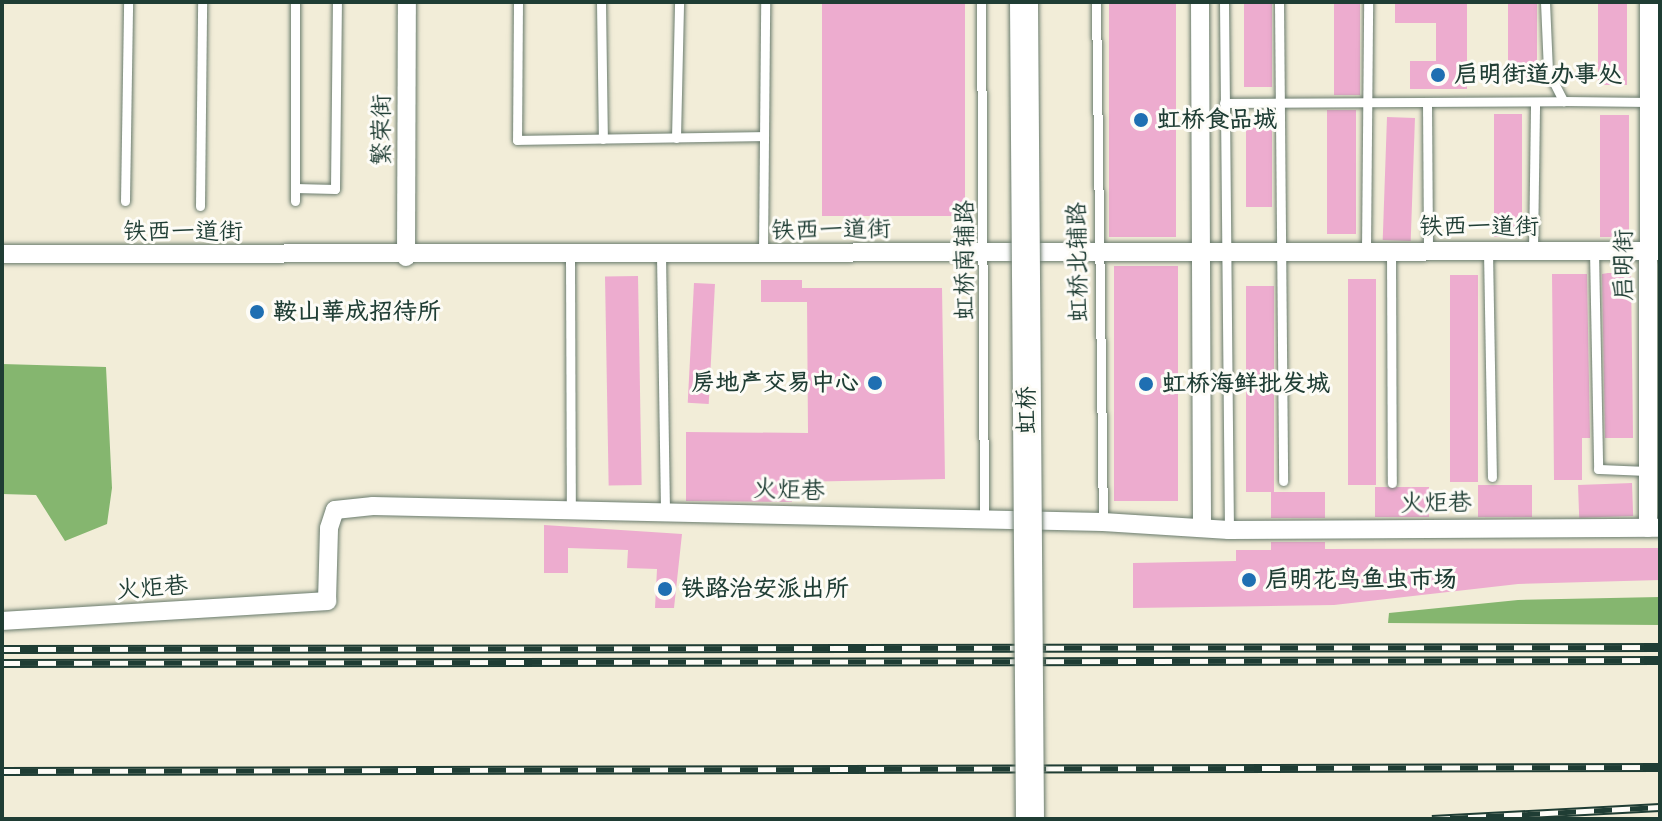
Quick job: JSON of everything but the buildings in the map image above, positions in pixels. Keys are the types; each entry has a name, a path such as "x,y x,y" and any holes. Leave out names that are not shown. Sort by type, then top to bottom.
{"main road":[{"name":"虹桥","path":"1024,2 1030,819"}],"street":[{"name":"繁荣街","path":"406,257 407,2"},
{"path":"1200,2 1202,527"},
{"name":"启明街","path":"1649,2 1654,251 1648,471 1654,528"},
{"name":"铁西一道街","path":"2,254 406,257 985,251 1098,255 1654,251"},
{"name":"火炬巷","path":"2,621 327,601 329,528 335,510 373,506 1103,522 1229,530 1654,528"}],"lane":[{"path":"125,201 128,2"},
{"path":"200,206 202,2"},
{"path":"295,2 295,201"},
{"path":"295,188 335,189 337,2"},
{"path":"518,2 517,140 764,136"},
{"path":"601,2 603,139"},
{"path":"676,138 679,2"},
{"path":"763,255 765,2"},
{"name":"虹桥南辅路","path":"981,2 985,251 984,519"},
{"name":"虹桥北辅路","path":"1096,2 1103,522"},
{"path":"1224,2 1229,530"},
{"path":"1279,2 1283,481"},
{"path":"1366,251 1368,2"},
{"path":"1545,2 1548,71 1563,101"},
{"path":"1533,251 1535,102"},
{"path":"1224,103 1649,102"},
{"path":"1427,103 1428,251"},
{"path":"1391,251 1392,483"},
{"path":"1488,251 1492,477"},
{"path":"1594,251 1598,469 1648,471"},
{"path":"661,255 665,510"},
{"path":"570,256 571,508"}],"green space":[{"path":"2,364 106,367 112,488 107,524 65,541 36,495 2,494"},
{"path":"1660,597 1660,625 1388,623 1389,613 1518,600"}],"railway":[{"path":"2,649 1660,647"},
{"path":"2,663 1660,660"},
{"path":"2,771 1660,767"},
{"path":"1432,819 1660,807"}],"place":[{"name":"启明街道办事处","path":"1438,75"},
{"name":"虹桥食品城","path":"1141,120"},
{"name":"鞍山華成招待所","path":"257,312"},
{"name":"房地产交易中心","path":"875,383"},
{"name":"虹桥海鲜批发城","path":"1146,384"},
{"name":"启明花鸟鱼虫市场","path":"1249,580"},
{"name":"铁路治安派出所","path":"665,589"}]}
